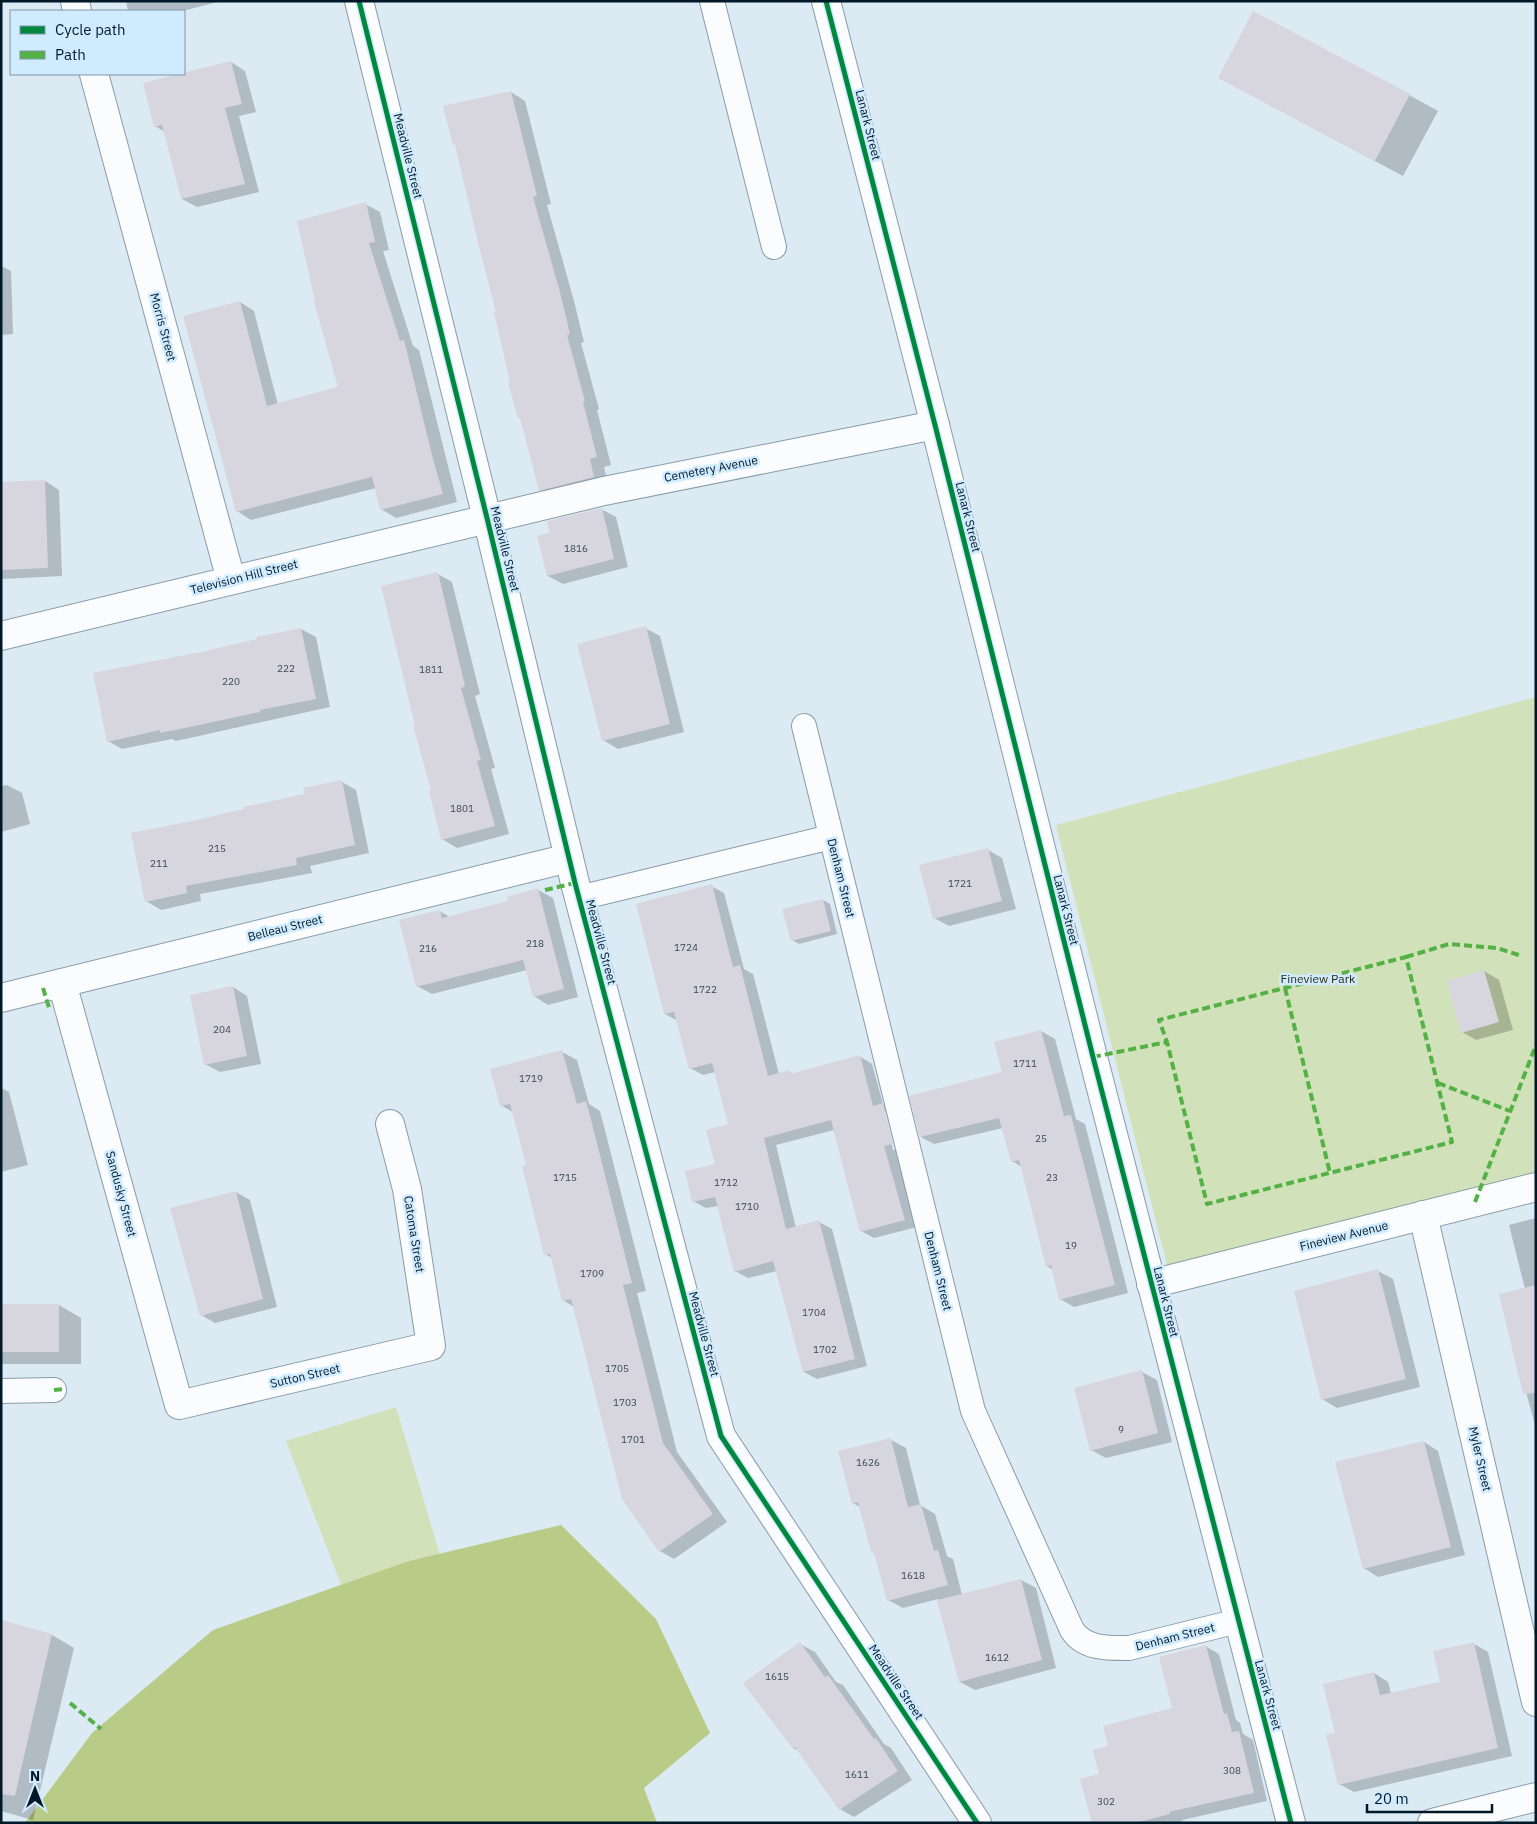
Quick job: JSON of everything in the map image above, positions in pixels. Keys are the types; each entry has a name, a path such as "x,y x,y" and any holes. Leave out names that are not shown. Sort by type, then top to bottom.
{"street":[{"name":"Meadville Street","path":"359,1 487,518 568,858 721,1436 977,1823"},
{"name":"Lanark Street","path":"826,1 935,425 1088,1038 1290,1823"},
{"name":"Morris Street","path":"94,75 232,580"},
{"name":"Cemetery Avenue","path":"487,518 604,491 935,425"},
{"name":"Television Hill Street","path":"1,636 487,518"},
{"name":"Belleau Street","path":"1,998 568,858"},
{"name":"Sandusky Street","path":"62,983 179,1405"},
{"name":"Catoma Street","path":"390,1124 407,1188 431,1346"},
{"name":"Fineview Avenue","path":"1151,1284 1536,1187"},
{"name":"Myler Street","path":"1423,1216 1536,1702"},
{"name":"Sutton Street","path":"179,1405 431,1346"},
{"path":"1432,1823 1536,1797"}],"lane":[{"path":"712,1 774,247"},
{"name":"Denham Street","path":"804,726 973,1410 1072,1630 1077,1638 1087,1644 1129,1648 1238,1622"},
{"path":"579,898 830,837"},
{"path":"1,1391 54,1390"}],"green space":[{"name":"Fineview Park","path":"1536,697 1536,1176 1167,1265 1056,825"},
{"path":"396,1407 445,1572 348,1603 286,1441"},
{"path":"561,1525 656,1619 710,1733 644,1788 657,1823 25,1823 92,1733 213,1630 409,1561"}],"building":[{"path":"1253,11 1410,94 1375,161 1218,78"},
{"path":"231,61 242,104 225,108 245,184 181,199 162,125 154,127 143,83 175,75 185,75 185,72"},
{"path":"511,91 537,196 533,197 560,292 570,334 567,335 585,401 583,402 597,457 590,459 594,477 539,491 520,417 518,418 508,383 510,382 494,312 496,312 455,145 453,145 443,106"},
{"path":"366,202 375,242 369,243 400,341 404,340 443,494 380,510 372,477 236,512 183,316 240,301 267,406 338,387 314,302 297,221"},
{"path":"45,480 48,568 1,570 1,482"},
{"path":"602,508 614,559 547,576 537,536 550,533 547,521"},
{"path":"438,572 465,686 461,688 481,760 477,761 495,826 441,840 429,791 431,790 413,725 415,725 381,586"},
{"path":"646,626 670,724 602,741 577,644"},
{"path":"301,628 316,699 204,724 160,733 160,730 107,742 93,673 201,652 257,639 256,637"},
{"path":"342,780 355,845 296,858 297,865 186,886 187,893 145,902 131,833 192,821 244,809 243,807 305,794 303,788"},
{"path":"988,848 1002,901 933,919 919,865"},
{"path":"712,884 733,967 740,965 768,1076 789,1070 790,1074 860,1055 873,1106 883,1103 893,1144 884,1146 905,1220 860,1232 831,1120 764,1138 786,1229 819,1220 855,1359 803,1372 773,1261 734,1272 715,1197 692,1202 685,1171 715,1164 706,1130 728,1124 712,1063 689,1069 674,1012 664,1014 636,904"},
{"path":"538,888 564,989 533,997 523,960 416,987 399,920 440,910 442,918 508,901 507,897"},
{"path":"823,899 831,931 791,941 782,909"},
{"path":"1484,970 1499,1022 1461,1033 1447,981"},
{"path":"233,986 247,1056 204,1065 190,995"},
{"path":"1041,1030 1064,1116 1071,1115 1115,1285 1059,1300 1051,1265 1046,1267 1019,1160 1011,1162 999,1118 920,1137 909,1096 1002,1072 994,1042"},
{"path":"562,1050 577,1104 586,1101 596,1139 632,1283 623,1285 663,1443 713,1514 659,1552 622,1499 571,1299 562,1301 550,1254 544,1255 522,1166 526,1165 510,1104 500,1106 490,1069"},
{"path":"236,1191 263,1299 200,1316 170,1208"},
{"path":"1378,1269 1406,1379 1321,1400 1294,1291"},
{"path":"1536,1285 1536,1393 1523,1394 1499,1294"},
{"path":"1,1304 59,1304 59,1352 1,1352"},
{"path":"1142,1370 1158,1433 1090,1451 1074,1388"},
{"path":"891,1438 908,1507 921,1504 934,1551 938,1550 948,1585 887,1601 874,1552 871,1552 858,1502 852,1504 838,1451"},
{"path":"1424,1441 1451,1547 1363,1569 1335,1462"},
{"path":"1021,1579 1042,1660 959,1682 937,1600"},
{"path":"1,1620 52,1634 15,1796 1,1794"},
{"path":"800,1642 825,1677 828,1675 874,1739 876,1738 898,1771 839,1810 795,1747 793,1749 743,1683"},
{"path":"1474,1642 1498,1748 1338,1785 1326,1735 1335,1733 1323,1684 1374,1672 1380,1695 1440,1682 1433,1651"},
{"path":"1206,1645 1224,1714 1227,1713 1232,1732 1239,1731 1254,1793 1169,1812 1170,1814 1135,1823 1092,1823 1080,1779 1099,1774 1093,1750 1108,1746 1103,1726 1172,1708 1159,1657"}],"marked path":[{"path":"545,890 575,883"},
{"path":"1406,957 1449,944 1497,948 1522,956"},
{"path":"1093,1057 1167,1042 1207,1204 1452,1142 1406,957 1159,1020 1167,1042"},
{"path":"43,988 50,1011"},
{"path":"1285,988 1330,1173"},
{"path":"1475,1202 1536,1045"},
{"path":"1438,1083 1510,1111"},
{"path":"54,1390 65,1389"},
{"path":"70,1703 101,1729"}],"cycle path":[{"path":"359,1 575,883 721,1436 977,1823"},
{"path":"826,1 935,425 1093,1057 1291,1823"}]}
